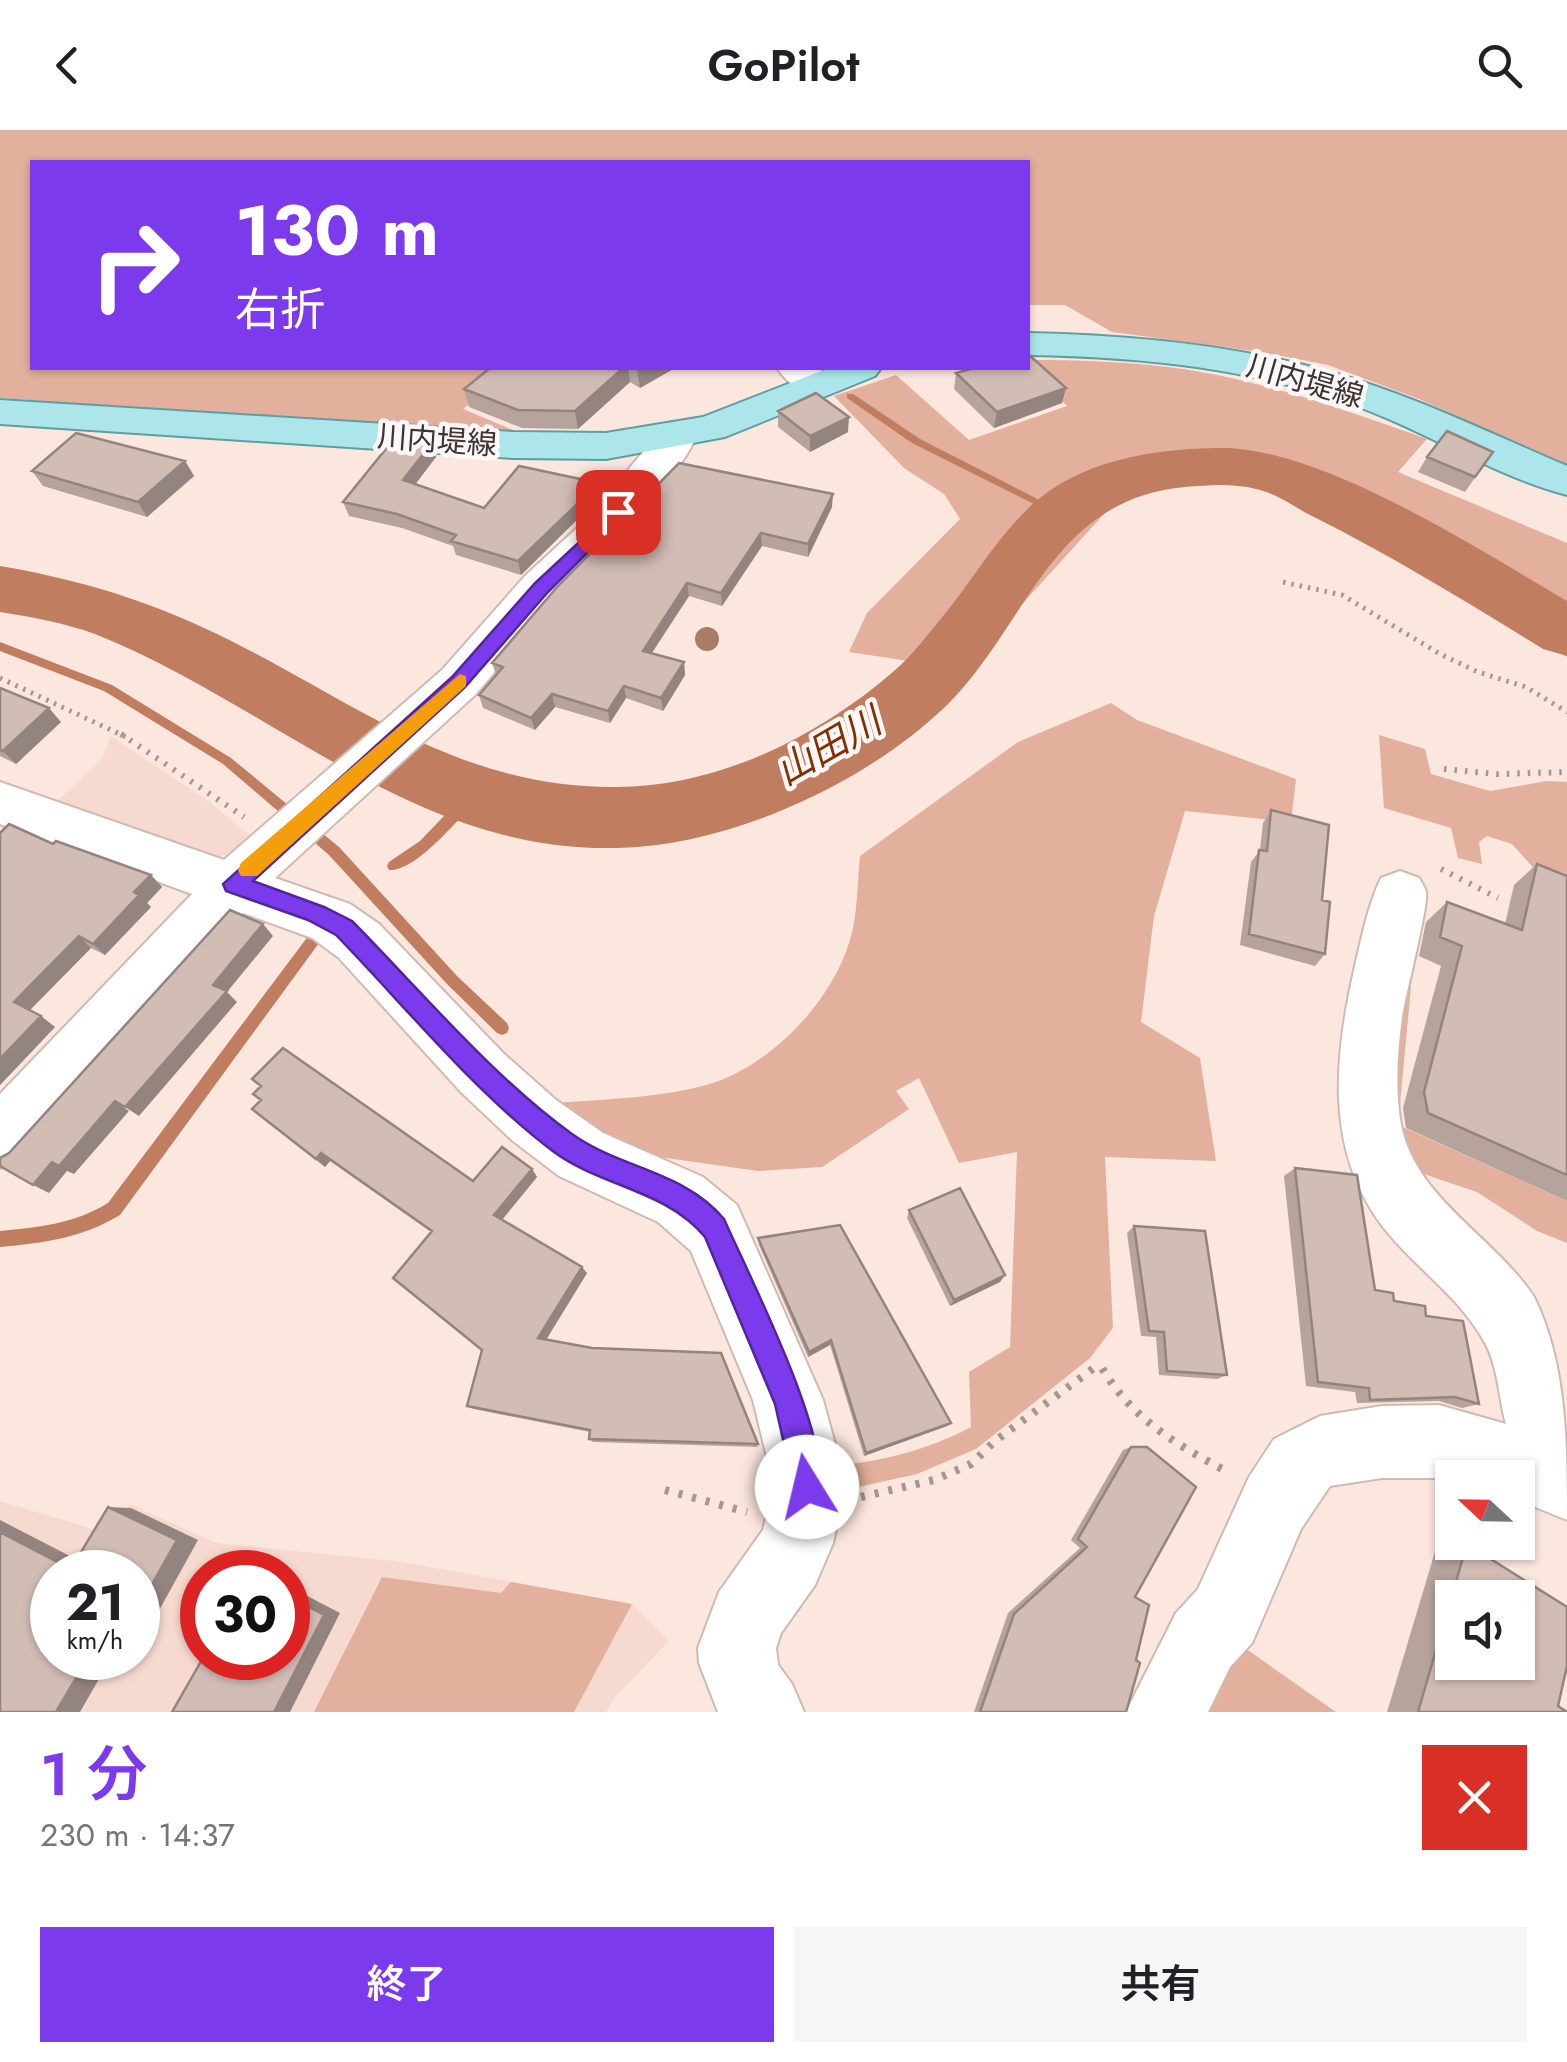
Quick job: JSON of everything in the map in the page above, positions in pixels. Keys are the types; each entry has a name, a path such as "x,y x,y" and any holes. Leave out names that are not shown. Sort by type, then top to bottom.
{"main road":[{"name":"川内堤線","path":"1030,344 1182,353 1315,380 1410,414 1567,482"},
{"name":"川内堤線","path":"0,412 562,448 677,436 727,422 806,376 848,370"}],"street":[{"path":"0,1138 234,884 458,682 542,587 602,530 662,461 677,436"},
{"path":"4,809 234,884 344,928 516,1104 563,1143 594,1163 668,1190 700,1210 714,1228 789,1404 804,1452 807,1487 822,1512 750,1608 735,1649 740,1674 764,1712"},
{"path":"1400,894 1375,1005 1370,1055 1372,1134 1378,1156 1399,1192 1514,1326 1557,1479"},
{"path":"1166,1712 1203,1640 1225,1616 1275,1503 1299,1464 1320,1452 1382,1442 1439,1441 1557,1479"}],"path":[{"path":"1283,582 1342,595 1440,654 1526,688 1567,712"},
{"path":"0,678 50,697 132,738 192,776 277,843"},
{"path":"1444,768 1497,774 1567,772"},
{"path":"665,1490 822,1512 928,1484 989,1451 995,1441 1094,1368 1102,1368 1110,1384 1142,1419 1275,1503"}],"shaded area":[{"path":"0,130 1567,130 1567,466 1419,399 1328,365 1112,332 1065,305 1030,305 1030,160 30,160 30,370 512,370 463,409 520,433 0,398"},
{"path":"1030,360 1143,364 1228,377 1328,405 1427,439 1398,472 1567,543 1567,657 1322,506 1270,485 1239,479 1156,480 1115,502 1002,626 949,637 909,661 849,652 867,613 960,519 944,494 904,468 834,396 896,375 969,440 1067,406 1030,369"},
{"path":"1111,703 1137,720 1296,779 1291,822 1185,811 1154,916 1141,1022 1200,1058 1216,1161 1105,1157 1113,1328 1090,1358 976,1449 917,1474 831,1493 825,1467 900,1454 971,1427 969,1372 1010,1347 1017,1152 959,1163 919,1078 896,1091 909,1109 822,1167 758,1171 603,1149 541,1104 683,1090 724,1079 764,1056 801,1023 842,962 855,920 860,856 1018,742"},
{"path":"1379,735 1425,749 1431,774 1490,791 1547,781 1567,782 1567,888 1538,873 1512,844 1487,836 1479,842 1482,864 1458,858 1451,828 1384,808"},
{"path":"111,736 207,800 253,838 243,850 217,857 55,803 102,759"},
{"path":"1395,980 1411,987 1398,1125 1567,1201 1567,1243 1537,1231 1477,1192 1394,1164"},
{"path":"0,1501 110,1534 130,1504 216,1543 285,1550 180,1550 180,1680 310,1680 310,1553 403,1562 632,1604 669,1641 615,1697 606,1712 0,1712"},
{"path":"382,1577 501,1593 511,1582 632,1604 574,1712 314,1712"},
{"path":"1232,1639 1336,1712 1190,1712"}],"building":[{"path":"1030,356 1066,388 997,412 956,373 1030,370"},
{"path":"488,370 621,370 575,411 518,410 464,389"},
{"path":"816,393 849,417 810,436 778,411"},
{"path":"1447,431 1493,452 1475,477 1427,457"},
{"path":"76,433 185,461 138,502 32,471"},
{"path":"393,440 432,443 403,480 484,508 519,466 599,483 518,561 451,541 456,535 397,514 343,502"},
{"path":"679,463 833,494 808,544 761,533 721,593 687,583 643,651 684,662 661,698 624,686 608,711 552,694 531,718 479,695 503,667 492,663 557,587"},
{"path":"0,688 49,708 3,751 0,750"},
{"path":"1271,810 1329,825 1322,900 1330,902 1325,954 1249,934 1259,850 1267,851"},
{"path":"9,824 53,844 56,841 151,875 134,892 139,895 93,944 79,936 14,1002 41,1016 0,1059 0,833"},
{"path":"1537,864 1567,876 1567,1175 1428,1113 1424,1092 1462,946 1440,937 1447,902 1522,930"},
{"path":"230,910 263,924 213,985 227,991 125,1107 115,1101 59,1166 52,1162 33,1185 0,1166 0,1158 9,1153"},
{"path":"283,1048 473,1181 502,1147 532,1169 494,1215 582,1267 538,1338 592,1348 721,1353 758,1444 589,1439 590,1430 467,1406 482,1350 393,1278 432,1231 321,1153 316,1159 252,1109 261,1100 253,1094 261,1086 252,1079"},
{"path":"1295,1168 1357,1175 1375,1290 1393,1293 1394,1301 1425,1306 1426,1316 1463,1321 1479,1404 1455,1397 1370,1400 1369,1388 1318,1382"},
{"path":"960,1188 1005,1275 954,1300 909,1210"},
{"path":"840,1225 951,1423 866,1453 831,1340 809,1352 758,1238"},
{"path":"1134,1226 1205,1231 1227,1375 1167,1371 1164,1332 1149,1331"},
{"path":"1131,1447 1147,1447 1196,1487 1135,1597 1149,1605 1136,1660 1140,1663 1126,1712 980,1712 1014,1614 1087,1547 1078,1539"},
{"path":"108,1507 177,1540 160,1570 160,1550 82,1550"},
{"path":"0,1532 35,1550 30,1550 30,1680 75,1680 56,1712 0,1712"},
{"path":"1462,1560 1492,1560 1524,1580 1456,1580"},
{"path":"1535,1587 1567,1607 1567,1666 1558,1706 1567,1712 1418,1712 1435,1654 1435,1680 1535,1680"},
{"path":"310,1608 324,1615 310,1642"},
{"path":"190,1680 290,1680 274,1712 172,1712"}],"waterway":[{"path":"850,396 916,441 1060,513"},
{"name":"山田川","path":"0,589 62,601 122,619 241,678 360,746 421,776 484,800 548,815 615,818 682,811 731,799 791,773 856,735 924,685 1039,535 1063,511 1093,492 1130,477 1214,467 1251,469 1282,477 1422,547 1567,632"},
{"path":"0,646 108,688 227,761 334,851 452,980 502,1028"},
{"path":"394,866 425,845 472,796"},
{"path":"0,1239 73,1228 114,1209 314,939"}],"slow traffic":[{"path":"249,870 460,681"}],"route":[{"path":"618,512 542,587 458,682 234,884 344,928 516,1104 563,1143 594,1163 668,1190 700,1210 714,1228 789,1404 804,1452 807,1487"}]}
